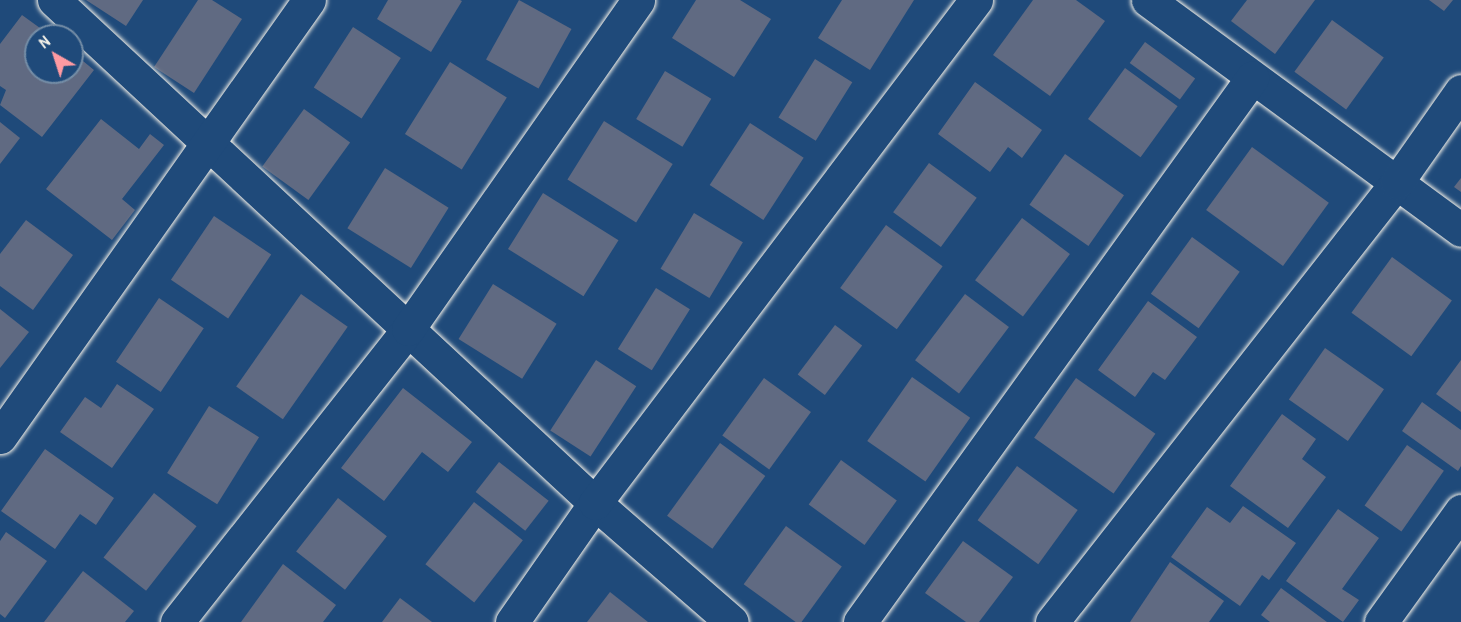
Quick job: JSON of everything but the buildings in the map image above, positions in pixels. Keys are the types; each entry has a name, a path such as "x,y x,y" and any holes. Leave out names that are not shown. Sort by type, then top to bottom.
{"street":[{"path":"54,0 595,503 732,622"},
{"path":"0,436 205,142 309,0"},
{"path":"177,622 408,329 638,0"},
{"path":"512,622 595,503 976,0"},
{"path":"1148,0 1461,230"},
{"path":"860,622 1252,78"},
{"path":"1052,622 1397,182 1461,91"},
{"path":"1381,622 1461,511"}]}
